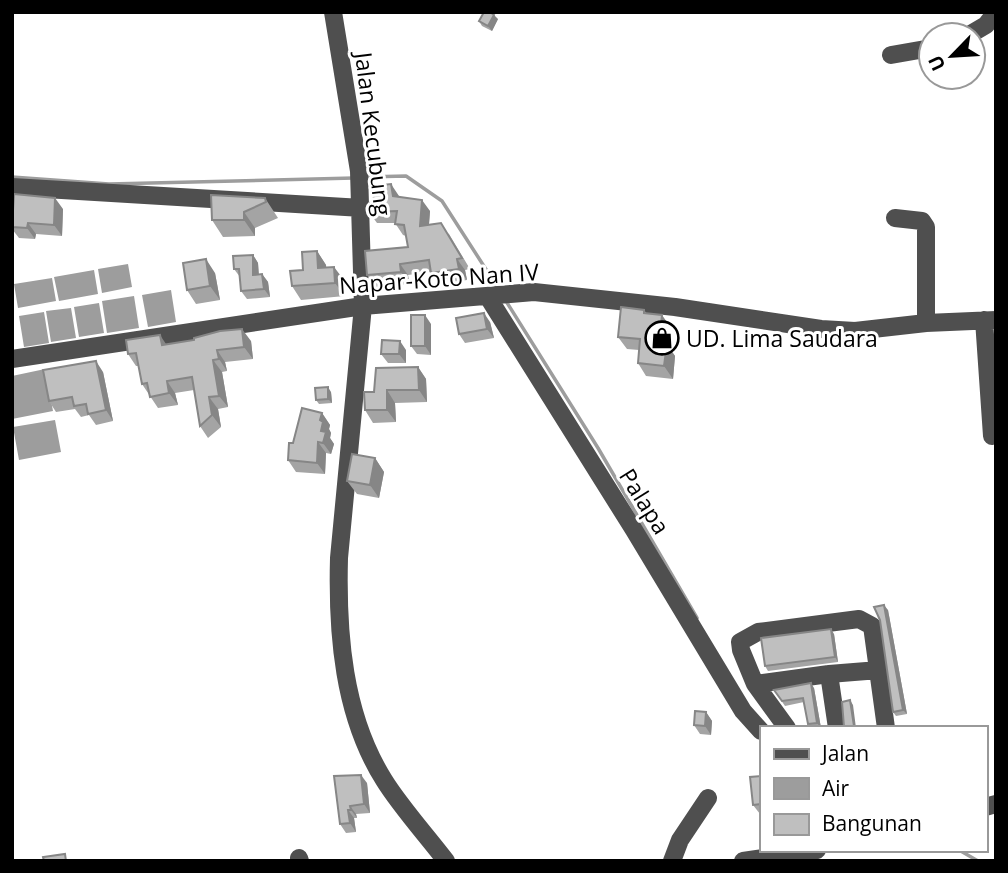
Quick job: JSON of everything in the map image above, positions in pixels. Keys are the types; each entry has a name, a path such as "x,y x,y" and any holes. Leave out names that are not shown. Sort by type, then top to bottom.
{"street":[{"name":"Jalan Kecubung","path":"333,13 359,171 362,208 363,306 339,552 338,600 346,674 353,711 373,763 386,784 446,861"},
{"path":"891,55 917,50"},
{"path":"12,187 362,208"},
{"path":"895,218 922,221 926,227 926,323"},
{"name":"Napar-Koto Nan IV","path":"12,359 363,306 534,292 675,307 821,329 855,331 926,323 990,320"},
{"name":"Palapa","path":"495,296 743,711 760,730"},
{"path":"990,320 992,436"},
{"path":"786,726 755,684 740,642 758,632 859,619 872,626 886,726"},
{"path":"755,684 879,670"},
{"path":"829,674 837,726"},
{"path":"672,861 680,840 708,798"},
{"path":"743,861 804,852"}],"water":[{"path":"128,264 132,287 102,293 98,269"},
{"path":"94,270 98,294 59,301 54,277"},
{"path":"52,278 56,301 18,308 14,284"},
{"path":"171,290 176,322 148,327 142,295"},
{"path":"134,296 139,328 107,333 102,301"},
{"path":"99,303 104,333 79,337 74,307"},
{"path":"71,308 76,338 51,342 46,311"},
{"path":"44,312 49,343 24,347 19,316"},
{"path":"45,369 53,411 12,419 12,376"},
{"path":"55,420 61,452 19,460 13,427"}],"building":[{"path":"484,12 494,15 488,26 479,21"},
{"path":"391,184 393,196 422,200 420,226 441,223 462,258 457,259 459,269 431,273 429,260 400,264 401,272 367,275 365,251 408,247 404,225 395,224 397,211 369,212 369,203 374,202 373,186"},
{"path":"14,194 55,198 54,225 28,223 27,228 12,227"},
{"path":"211,195 265,198 266,202 244,212 244,220 212,220"},
{"path":"317,251 318,268 334,267 335,283 292,286 290,271 303,270 302,252"},
{"path":"253,255 253,275 262,274 264,289 241,291 239,269 234,269 233,256"},
{"path":"206,259 210,286 187,290 183,263"},
{"path":"621,307 662,315 659,343 667,344 664,366 638,363 640,339 618,337"},
{"path":"484,313 487,329 459,334 456,318"},
{"path":"411,315 425,315 425,346 411,346"},
{"path":"242,329 244,347 217,350 219,359 213,360 219,396 209,397 212,415 200,426 192,377 167,381 169,393 150,397 147,383 142,384 136,353 128,354 126,340 160,335 162,345 194,340 220,331"},
{"path":"382,340 400,341 399,354 381,354"},
{"path":"96,361 106,410 88,414 86,404 74,406 72,397 49,401 43,370"},
{"path":"418,367 419,390 387,390 387,410 365,410 364,392 374,392 376,368"},
{"path":"328,387 328,399 316,400 315,388"},
{"path":"302,408 322,413 321,431 326,432 323,443 318,442 317,463 288,460 289,443 293,443"},
{"path":"352,454 375,458 370,485 347,481"},
{"path":"884,605 903,710 893,712 880,620 874,607"},
{"path":"831,629 835,657 765,666 761,638"},
{"path":"811,683 817,723 808,724 803,698 782,701 774,690"},
{"path":"850,700 854,726 844,726 842,702"},
{"path":"695,711 706,712 705,726 694,725"},
{"path":"361,775 364,804 350,806 350,823 340,824 334,776"},
{"path":"760,776 760,804 753,805 750,777"},
{"path":"65,854 66,861 44,861 43,857"}],"waterway":[{"path":"365,177 406,176 442,201 498,288"},
{"path":"12,177 109,184 354,178"},
{"path":"506,301 598,448 697,618"},
{"path":"962,852 978,861"}],"place":[{"name":"UD. Lima Saudara","path":"662,338"}]}
